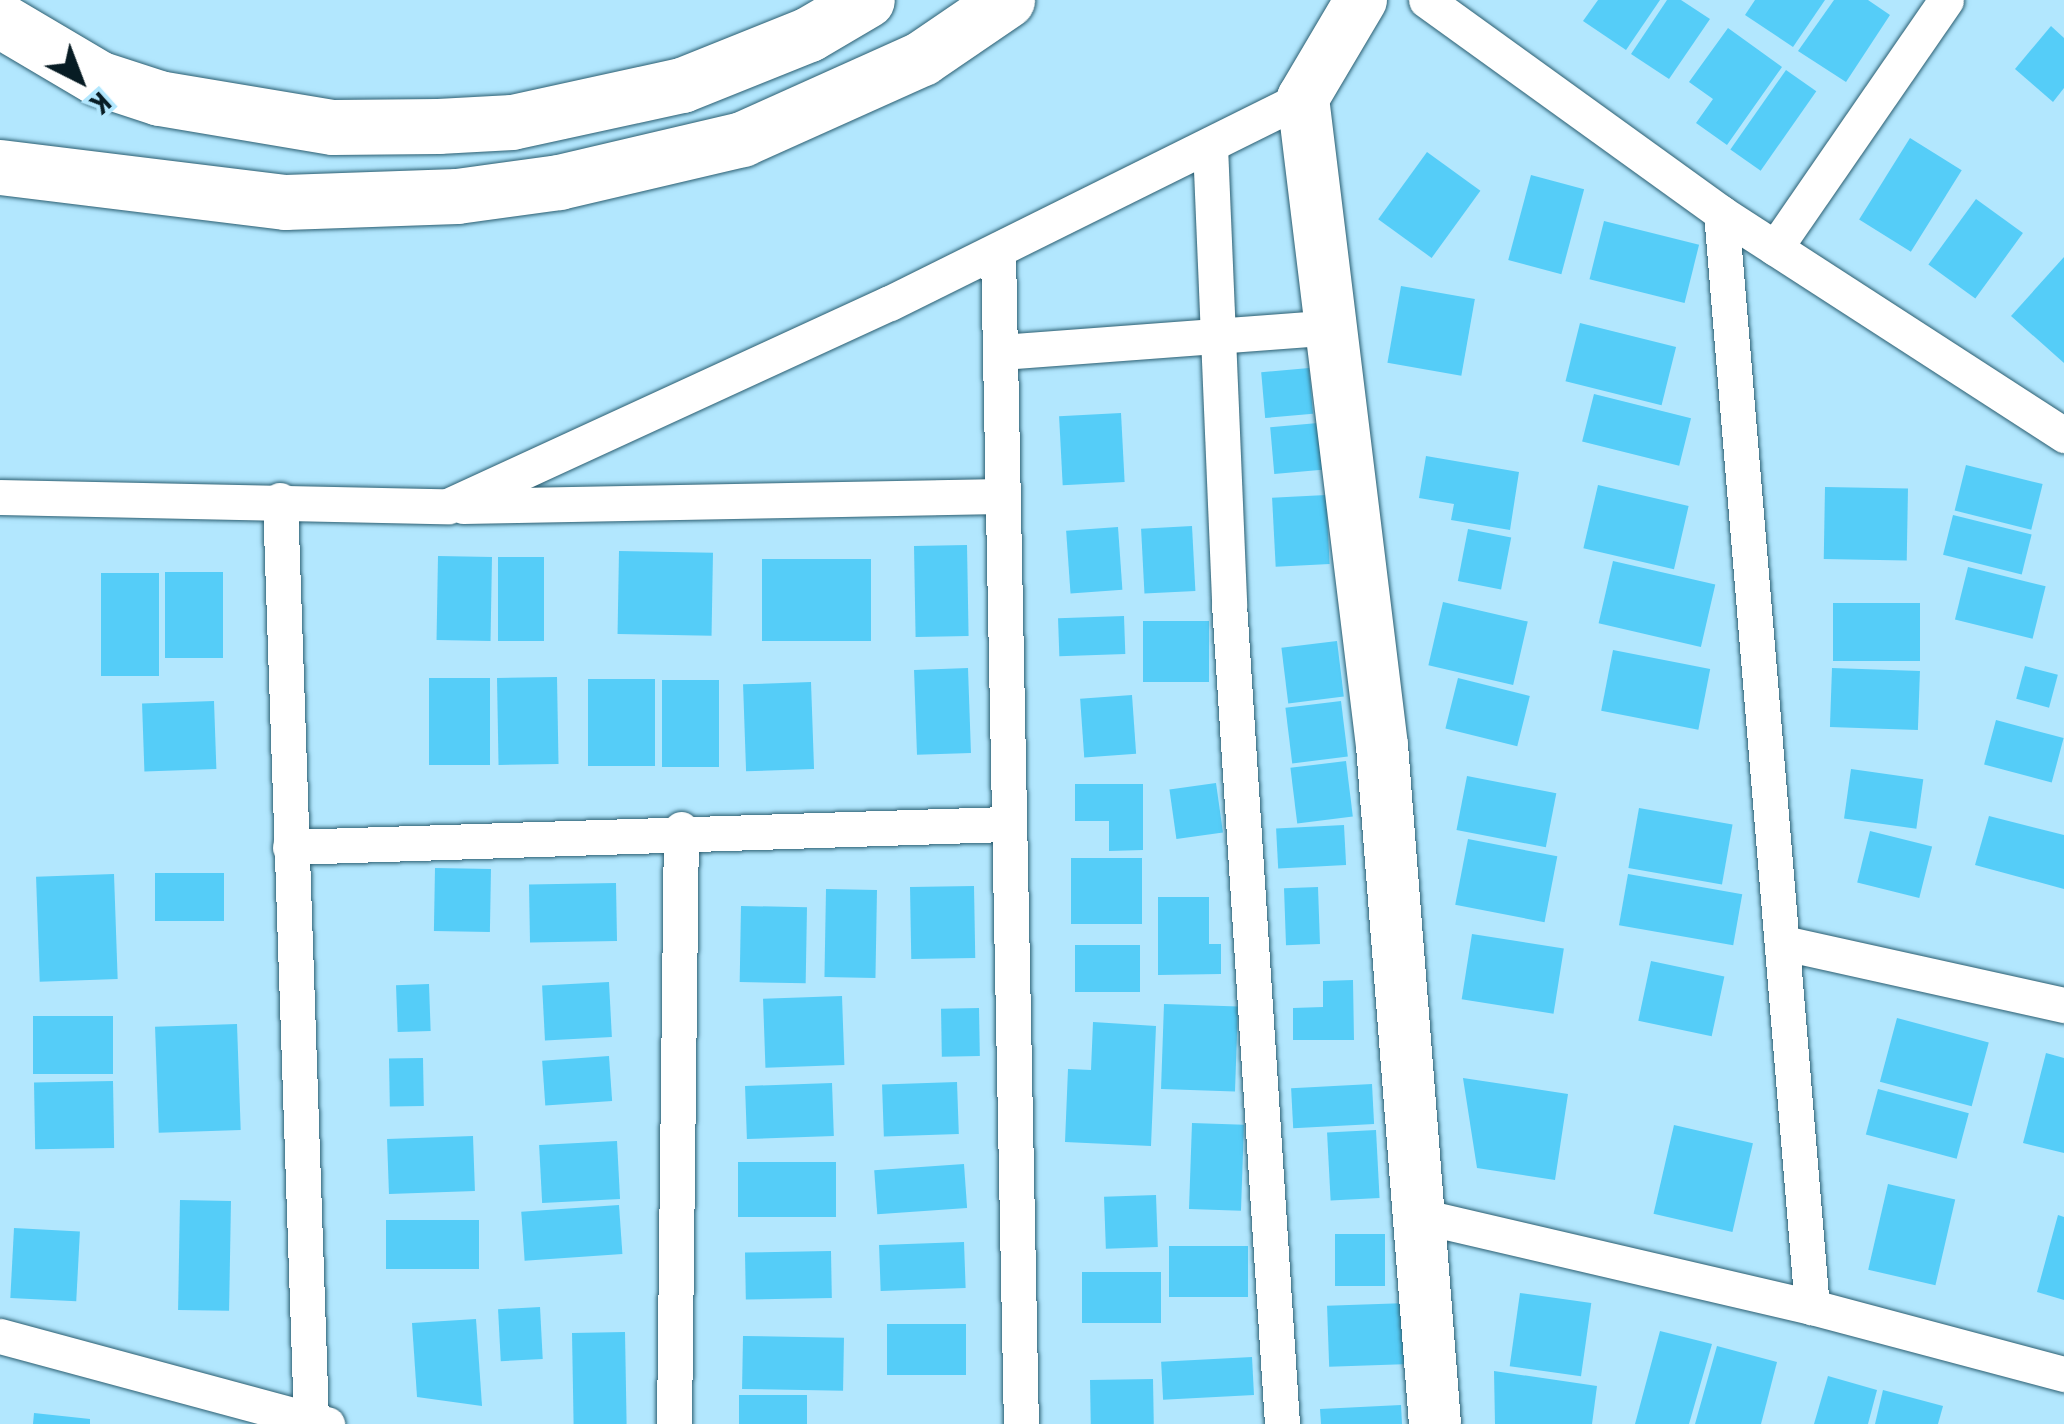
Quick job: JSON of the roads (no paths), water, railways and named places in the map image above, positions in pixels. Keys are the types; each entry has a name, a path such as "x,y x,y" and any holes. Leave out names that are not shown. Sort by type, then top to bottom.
{"highway":[{"path":"0,20 98,78 159,98 333,127 438,126 512,122 682,85 808,34 867,0"},
{"path":"0,167 285,202 457,196 559,182 742,139 922,58 1007,0"}],"main road":[{"path":"1362,0 1303,98 1382,746 1435,1424"}],"street":[{"path":"1426,0 1721,212 2064,434"},
{"path":"1775,248 1946,0"},
{"path":"448,506 998,252 1303,98"},
{"path":"1210,146 1217,335 1282,1424"},
{"path":"1721,212 1812,1307"},
{"path":"998,252 1005,824 1022,1424"},
{"path":"1002,352 1331,327"},
{"path":"0,497 448,506 1002,496"},
{"path":"0,1336 319,1421 290,847 280,500"},
{"path":"290,847 680,830 1005,824"},
{"path":"674,1424 680,830"},
{"path":"1784,943 2064,1004"},
{"path":"1416,1214 1812,1307 2064,1374"}]}
